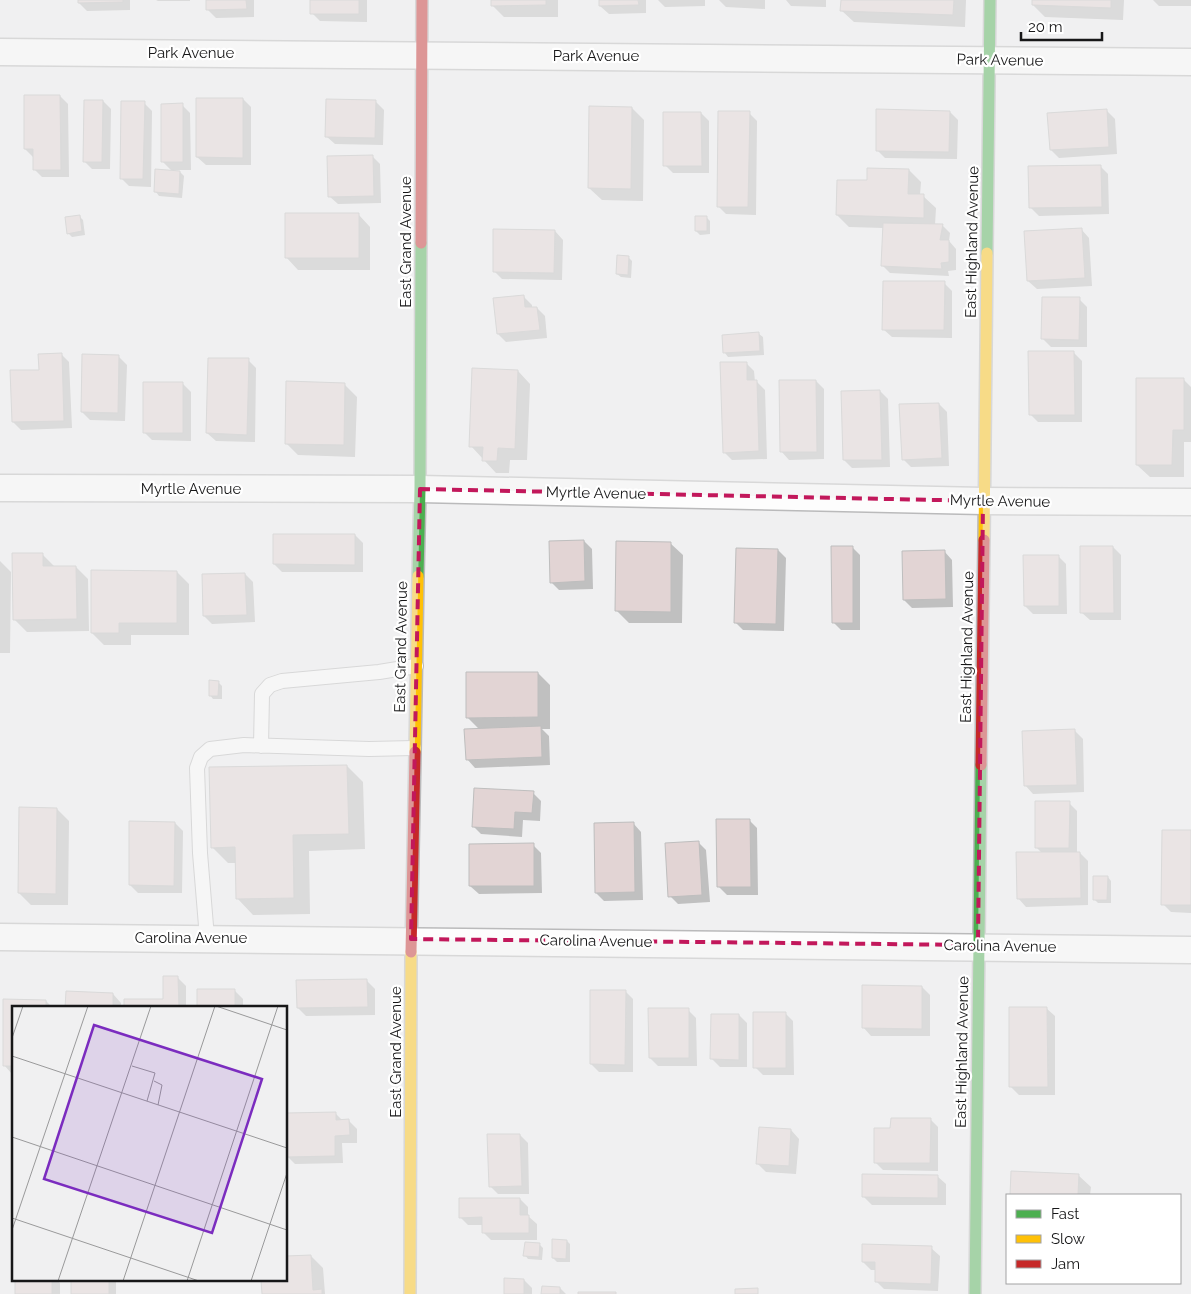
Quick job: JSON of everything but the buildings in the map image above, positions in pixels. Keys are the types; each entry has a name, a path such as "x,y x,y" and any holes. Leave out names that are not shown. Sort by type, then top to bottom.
{"main road":[{"name":"East Grand Avenue","path":"410,1294 411,939 420,489 422,0"},
{"name":"East Highland Avenue","path":"975,1294 990,0"}],"street":[{"name":"Park Avenue","path":"0,52 1191,62"},
{"name":"Myrtle Avenue","path":"0,488 420,489 984,501 1191,502"},
{"name":"Carolina Avenue","path":"0,937 978,945 1191,950"}],"lane":[{"path":"261,746 262,694 270,685 282,681 379,672 416,666"},
{"path":"207,938 200,853 197,768 201,757 210,749 244,745 369,749 414,748"}],"highlighted area":[{"path":"420,489 983,501 978,945 411,939"}],"traffic: fast":[{"path":"987,253 990,0"},
{"path":"418,576 421,243"},
{"path":"975,1294 981,765"}],"traffic: slow":[{"path":"984,540 987,253"},
{"path":"415,752 418,576"},
{"path":"410,1294 411,952"}],"traffic: jam":[{"path":"421,243 422,0"},
{"path":"981,765 984,540"},
{"path":"411,952 415,752"}]}
